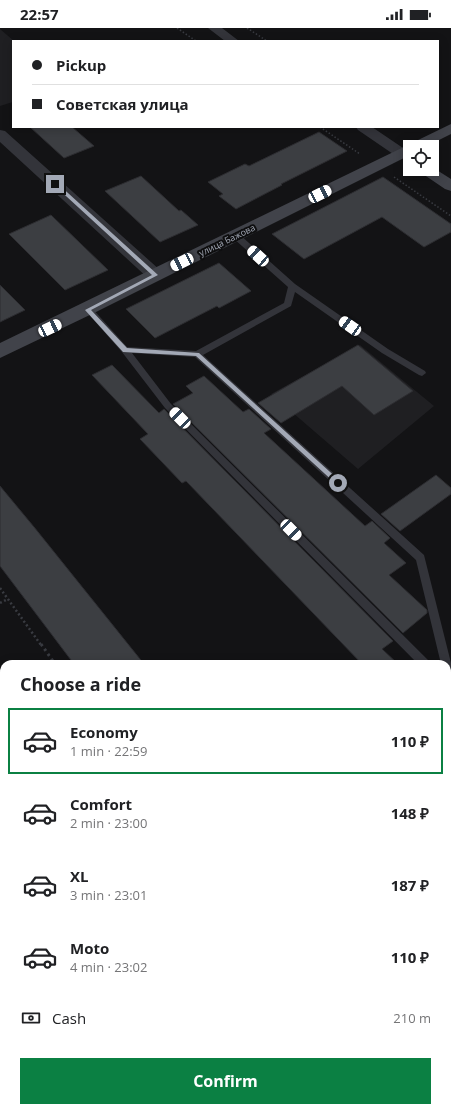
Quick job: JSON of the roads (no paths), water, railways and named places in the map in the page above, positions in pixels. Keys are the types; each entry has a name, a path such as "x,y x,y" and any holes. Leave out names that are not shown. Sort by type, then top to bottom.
{"street":[{"path":"214,28 232,40"},
{"path":"365,128 403,149"},
{"name":"улица Бажова","path":"430,140 451,128"},
{"path":"0,134 155,275"},
{"name":"улица Бажова","path":"0,352 403,155"},
{"path":"436,176 451,186"}],"lane":[{"path":"236,236 292,286 385,351 422,373"},
{"path":"125,350 197,354 288,304 292,286"},
{"path":"88,310 125,350 168,406 421,660"},
{"path":"197,354 420,558 445,660"}]}
